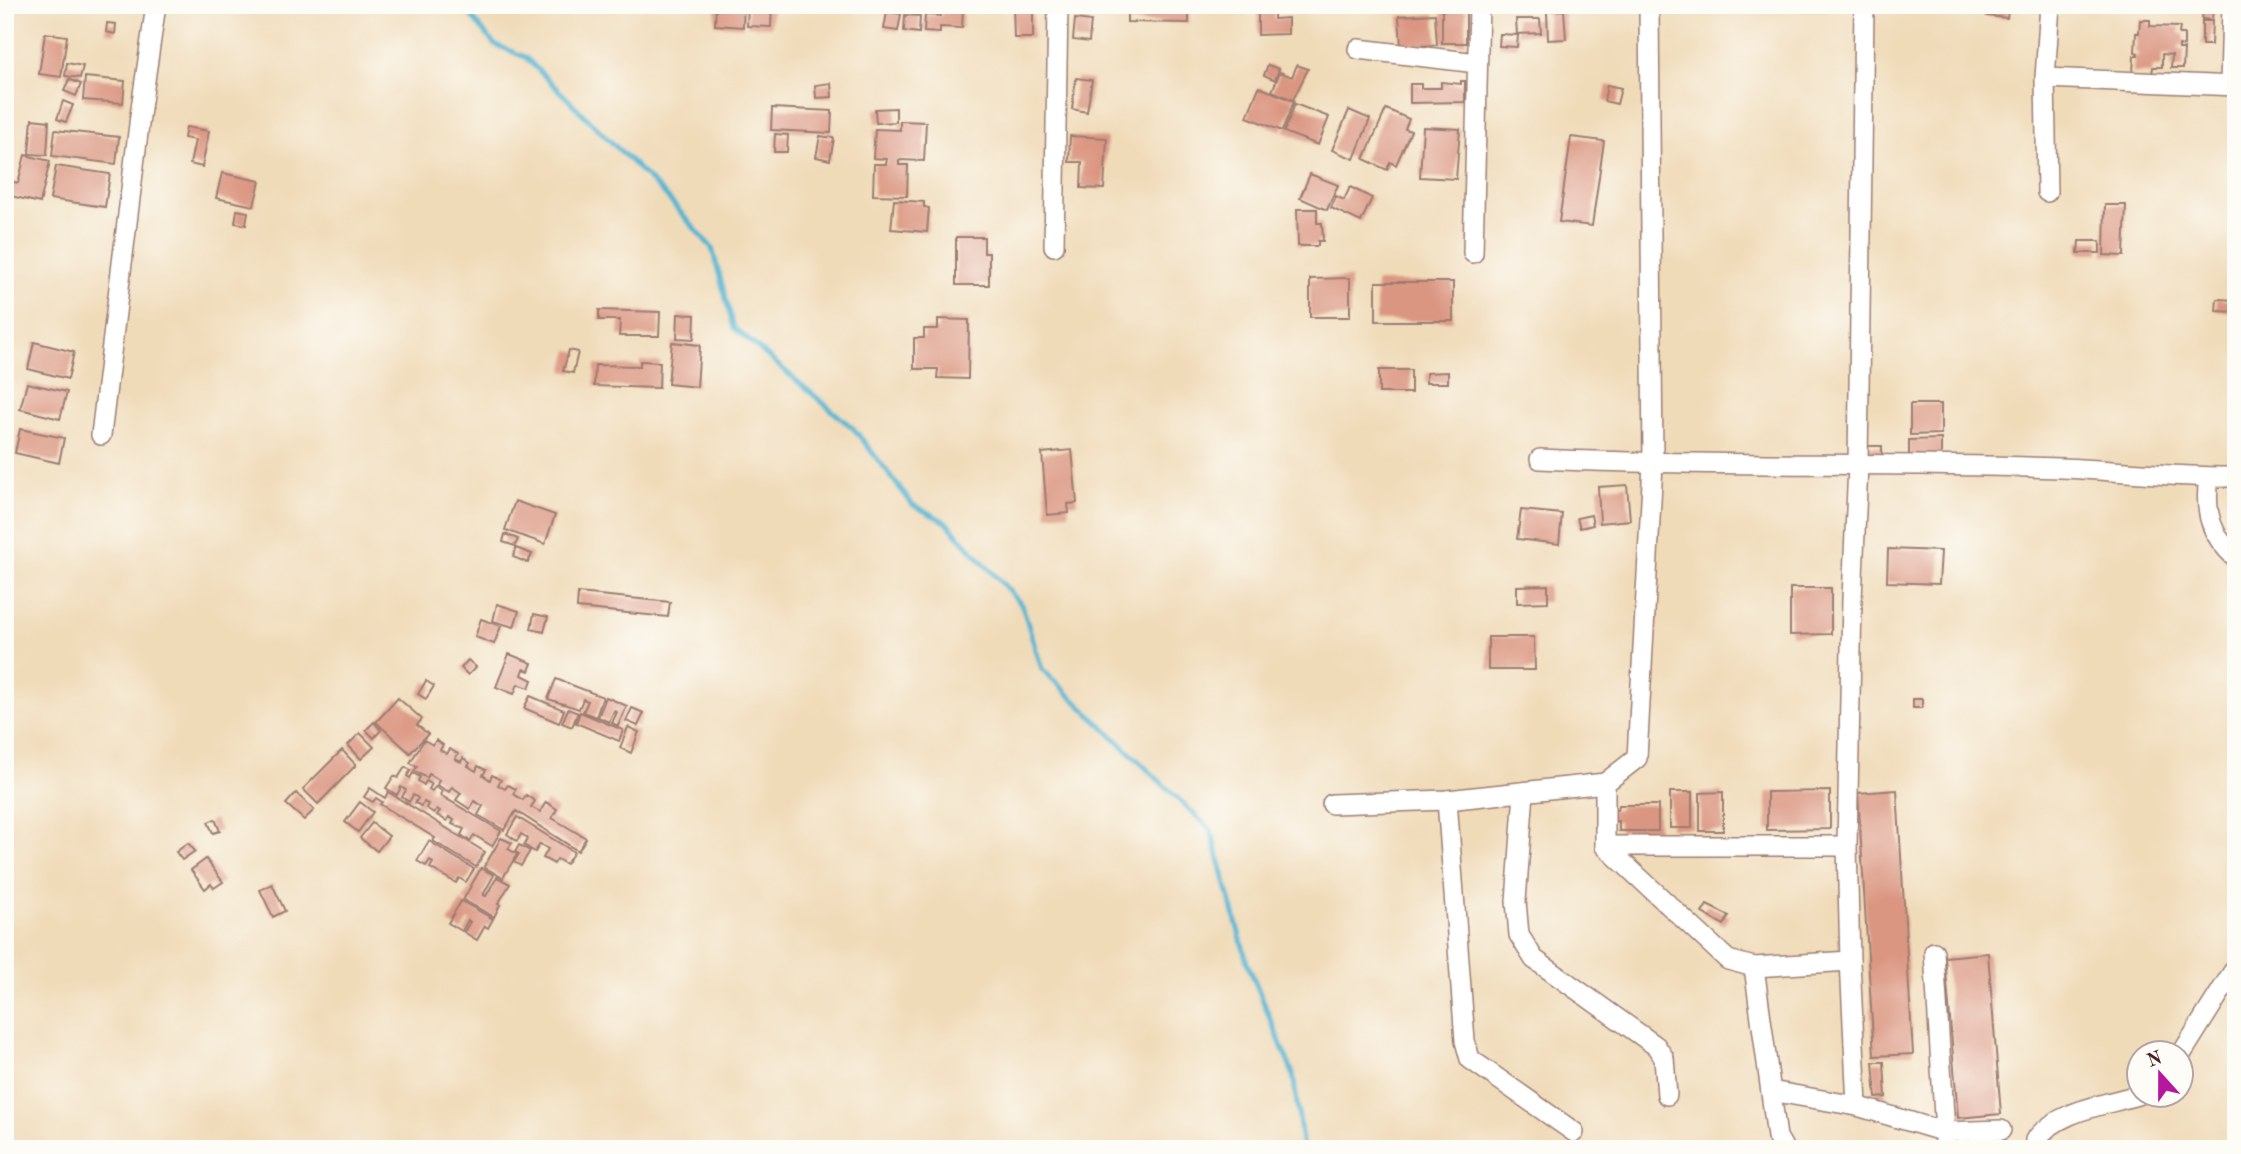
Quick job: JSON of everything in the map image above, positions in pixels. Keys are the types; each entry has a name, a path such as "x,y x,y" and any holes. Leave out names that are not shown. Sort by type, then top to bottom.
{"street":[{"path":"101,435 156,5"},
{"path":"1054,246 1058,5"},
{"path":"1473,253 1479,5"},
{"path":"1332,804 1447,800 1605,783 1637,758 1653,464 1649,5"},
{"path":"1857,1106 1847,846 1852,599 1858,466 1864,5"},
{"path":"2047,192 2045,78 2050,5"},
{"path":"2045,78 2233,85 2232,5"},
{"path":"1358,49 1477,63"},
{"path":"1540,459 1653,464 2062,468 2208,478 2236,477"},
{"path":"2208,478 2206,497 2210,520 2221,545 2236,558"},
{"path":"1605,783 1605,846 1728,960 1754,967 1850,961"},
{"path":"1524,792 1516,901 1519,935 1534,959 1656,1046 1664,1058 1667,1095"},
{"path":"1447,800 1465,1041 1470,1059 1574,1132"},
{"path":"1605,846 1847,846"},
{"path":"1934,952 1944,1141"},
{"path":"1754,967 1777,1137 1784,1149"},
{"path":"2191,1038 2236,967"},
{"path":"1771,1091 1857,1106 1944,1141 2001,1130"},
{"path":"2036,1149 2035,1140 2045,1128 2066,1116 2126,1098"}],"building":[{"path":"716,5 744,5 743,27 715,25"},
{"path":"748,5 772,5 771,27 747,26"},
{"path":"1013,5 1033,5 1033,38 1014,38"},
{"path":"1127,5 1189,5 1189,23 1127,22"},
{"path":"1252,5 1280,5 1280,11 1252,12"},
{"path":"1794,5 1827,5 1827,10 1794,10"},
{"path":"1989,5 2009,5 2007,18 1987,16"},
{"path":"942,8 963,9 962,28 940,27 940,33 924,32 925,15 941,16"},
{"path":"2203,9 2213,9 2212,20 2202,19"},
{"path":"1442,10 1466,10 1466,43 1442,43"},
{"path":"1564,10 1566,39 1548,40 1547,11"},
{"path":"887,12 901,14 898,31 884,29"},
{"path":"1258,13 1274,13 1274,19 1288,18 1288,34 1258,35"},
{"path":"1435,14 1437,45 1401,47 1399,16"},
{"path":"905,15 920,16 919,33 904,31"},
{"path":"1075,19 1091,21 1089,42 1073,40"},
{"path":"1516,19 1540,19 1541,33 1517,34"},
{"path":"2140,20 2150,20 2150,26 2180,27 2179,34 2184,34 2184,46 2179,45 2179,49 2184,49 2183,68 2171,68 2172,55 2162,54 2162,67 2153,67 2152,74 2133,73 2134,56 2138,56 2135,52 2136,33 2139,33"},
{"path":"2202,21 2212,21 2211,45 2202,45"},
{"path":"107,23 116,24 115,34 106,32"},
{"path":"45,33 67,36 61,77 39,74"},
{"path":"1500,34 1518,35 1517,47 1499,46"},
{"path":"67,63 83,66 80,78 65,76"},
{"path":"1268,65 1279,69 1275,80 1264,75"},
{"path":"1297,65 1308,69 1293,100 1272,91 1280,72 1292,77"},
{"path":"85,77 125,81 123,103 83,100"},
{"path":"1076,78 1092,80 1087,112 1072,109"},
{"path":"69,79 81,84 76,96 64,91"},
{"path":"1461,81 1465,81 1465,102 1410,103 1410,84 1421,84 1421,88 1441,88 1441,82 1461,84"},
{"path":"831,83 832,97 816,98 815,85"},
{"path":"1607,85 1621,88 1617,104 1604,101"},
{"path":"1259,87 1294,101 1282,131 1247,117"},
{"path":"63,101 73,105 66,122 57,119"},
{"path":"1295,104 1329,117 1318,145 1284,132"},
{"path":"772,108 832,111 831,133 771,130"},
{"path":"896,108 896,122 876,123 875,109"},
{"path":"1386,109 1409,119 1405,129 1411,131 1396,165 1390,162 1387,170 1364,159"},
{"path":"1349,110 1370,119 1354,159 1332,150"},
{"path":"32,119 49,121 47,155 29,154"},
{"path":"900,121 926,122 924,161 899,160 899,165 908,165 907,196 873,195 874,164 886,164 887,159 873,158 875,129 900,130"},
{"path":"186,127 209,131 202,167 190,164 195,140 184,138"},
{"path":"1423,127 1460,129 1456,179 1420,177"},
{"path":"55,130 119,137 116,164 52,156"},
{"path":"775,134 788,135 787,152 774,152"},
{"path":"820,136 834,138 830,160 816,157"},
{"path":"1070,136 1107,138 1104,189 1081,188 1082,162 1069,162"},
{"path":"1571,137 1604,141 1592,226 1559,222"},
{"path":"25,155 50,161 40,203 7,195 10,181 18,183"},
{"path":"56,166 110,174 105,207 50,199"},
{"path":"222,173 260,181 254,206 216,198"},
{"path":"1310,174 1338,185 1327,210 1300,198"},
{"path":"1350,187 1372,198 1361,222 1331,208 1336,196 1344,200"},
{"path":"894,200 924,202 924,207 929,208 927,232 891,229"},
{"path":"2105,205 2126,205 2124,256 2104,255"},
{"path":"1297,209 1317,209 1317,223 1322,223 1323,241 1318,241 1318,246 1298,246"},
{"path":"237,210 248,212 246,225 235,223"},
{"path":"956,237 984,237 984,253 989,253 989,285 956,285"},
{"path":"2079,241 2100,241 2100,253 2078,253"},
{"path":"1350,278 1350,317 1310,317 1310,279"},
{"path":"1376,282 1453,282 1453,321 1376,321"},
{"path":"2217,299 2236,300 2236,312 2216,311"},
{"path":"599,310 660,312 659,336 619,336 620,320 599,320"},
{"path":"678,314 695,315 694,339 677,338"},
{"path":"938,319 969,320 968,379 937,378 938,369 914,369 914,338 924,338 924,329 938,329"},
{"path":"34,342 74,352 68,379 28,369"},
{"path":"672,342 700,345 697,387 668,384"},
{"path":"569,350 578,352 573,373 563,371"},
{"path":"640,361 660,362 659,388 594,386 595,365 640,366"},
{"path":"1379,370 1411,370 1411,393 1379,393"},
{"path":"1448,372 1448,383 1426,383 1426,373"},
{"path":"27,383 67,392 60,419 20,409"},
{"path":"1910,404 1941,404 1941,434 1910,435"},
{"path":"20,429 64,438 59,463 15,453"},
{"path":"1941,439 1941,461 1909,461 1909,440"},
{"path":"1864,446 1882,446 1882,456 1864,456"},
{"path":"1072,450 1077,503 1068,504 1069,513 1047,515 1042,453"},
{"path":"1627,485 1630,520 1600,523 1598,487"},
{"path":"2230,493 2236,493 2236,520 2229,520"},
{"path":"515,501 555,515 545,544 505,530"},
{"path":"1521,510 1562,514 1559,544 1517,539"},
{"path":"1591,515 1593,525 1580,528 1577,518"},
{"path":"505,534 518,539 515,546 503,542"},
{"path":"516,548 532,554 528,563 513,557"},
{"path":"1888,549 1941,551 1939,584 1887,582"},
{"path":"1548,585 1548,602 1517,603 1517,586"},
{"path":"1790,588 1831,588 1831,634 1790,635"},
{"path":"578,593 670,602 668,617 577,608"},
{"path":"497,604 519,611 514,627 493,621"},
{"path":"534,614 548,617 544,632 531,629"},
{"path":"481,619 501,626 494,644 475,637"},
{"path":"1488,637 1534,637 1535,670 1488,670"},
{"path":"509,654 532,663 529,671 524,669 522,675 532,680 529,688 518,684 514,694 496,687"},
{"path":"468,660 476,667 468,675 461,668"},
{"path":"556,679 603,697 596,717 583,712 588,701 583,699 579,709 548,699"},
{"path":"426,681 434,686 426,699 418,694"},
{"path":"530,696 564,710 559,723 524,708"},
{"path":"606,697 627,706 618,726 612,723 617,712 614,711 609,722 598,717"},
{"path":"398,698 422,719 417,725 428,734 410,753 376,722"},
{"path":"1913,699 1922,699 1922,708 1913,708"},
{"path":"632,708 644,713 638,726 626,721"},
{"path":"568,709 578,713 572,727 562,723"},
{"path":"580,712 623,730 619,741 576,723"},
{"path":"374,722 381,730 374,738 366,730"},
{"path":"628,727 639,732 631,753 620,748"},
{"path":"360,733 374,747 361,759 348,745"},
{"path":"424,740 433,745 436,740 443,745 440,750 447,754 450,749 458,754 455,759 461,762 463,758 470,763 468,766 476,771 478,766 486,770 483,775 490,780 492,775 501,780 498,785 505,789 508,785 516,789 513,794 523,800 526,795 535,801 531,807 540,812 546,802 557,809 552,818 586,838 578,851 516,811 504,830 478,815 483,806 474,801 470,809 456,800 461,793 452,787 449,792 437,785 439,780 429,774 427,778 414,771 417,767 410,763"},
{"path":"342,750 356,765 318,804 303,789"},
{"path":"405,767 411,770 407,776 410,778 413,773 420,777 418,781 424,785 426,781 432,784 429,789 432,791 435,787 442,791 440,795 501,831 492,846 474,835 470,841 461,835 464,829 452,824 454,820 449,817 447,821 437,815 440,811 437,809 434,813 426,808 428,804 424,802 421,806 415,803 418,798 413,795 409,802 402,797 406,790 401,787 397,795 386,788 394,776 398,778"},
{"path":"370,788 385,798 388,792 485,852 476,867 433,841 435,838 380,804 382,802 376,798 373,802 364,797"},
{"path":"1897,790 1913,1054 1874,1056 1858,793"},
{"path":"1830,791 1830,829 1767,830 1767,792"},
{"path":"1670,792 1692,792 1692,828 1670,828"},
{"path":"1723,792 1723,831 1700,831 1700,793"},
{"path":"296,793 314,810 304,820 286,804"},
{"path":"360,802 373,812 358,832 345,822"},
{"path":"1619,805 1658,805 1658,831 1619,831 1619,821 1609,821 1609,810 1618,810"},
{"path":"517,817 574,852 566,864 557,859 554,864 543,858 548,849 540,844 535,852 524,845 528,838 521,834 517,841 507,834"},
{"path":"215,819 220,831 213,833 208,822"},
{"path":"372,823 389,836 377,851 360,838"},
{"path":"501,838 512,843 508,849 517,854 503,878 484,867"},
{"path":"429,841 474,869 466,882 459,878 456,883 430,868 433,863 430,860 426,866 417,861"},
{"path":"188,843 195,851 182,860 176,852"},
{"path":"519,845 530,851 521,866 514,862 519,854 515,852"},
{"path":"206,859 223,882 214,888 211,884 205,889 191,870"},
{"path":"481,868 494,875 483,895 486,896 497,877 510,884 494,917 463,900"},
{"path":"272,884 285,911 273,917 260,890"},
{"path":"461,901 493,919 488,928 485,926 477,940 464,932 470,922 468,920 462,931 448,923"},
{"path":"1707,905 1729,916 1724,925 1702,913"},
{"path":"1988,953 2001,1114 1958,1118 1945,957"},
{"path":"1873,1062 1884,1062 1886,1097 1876,1098"}],"waterway":[{"path":"462,5 494,44 525,57 666,196 712,248 734,328 854,429 913,505 946,522 1022,605 1042,669 1211,830 1247,962 1293,1074 1303,1149"}]}
